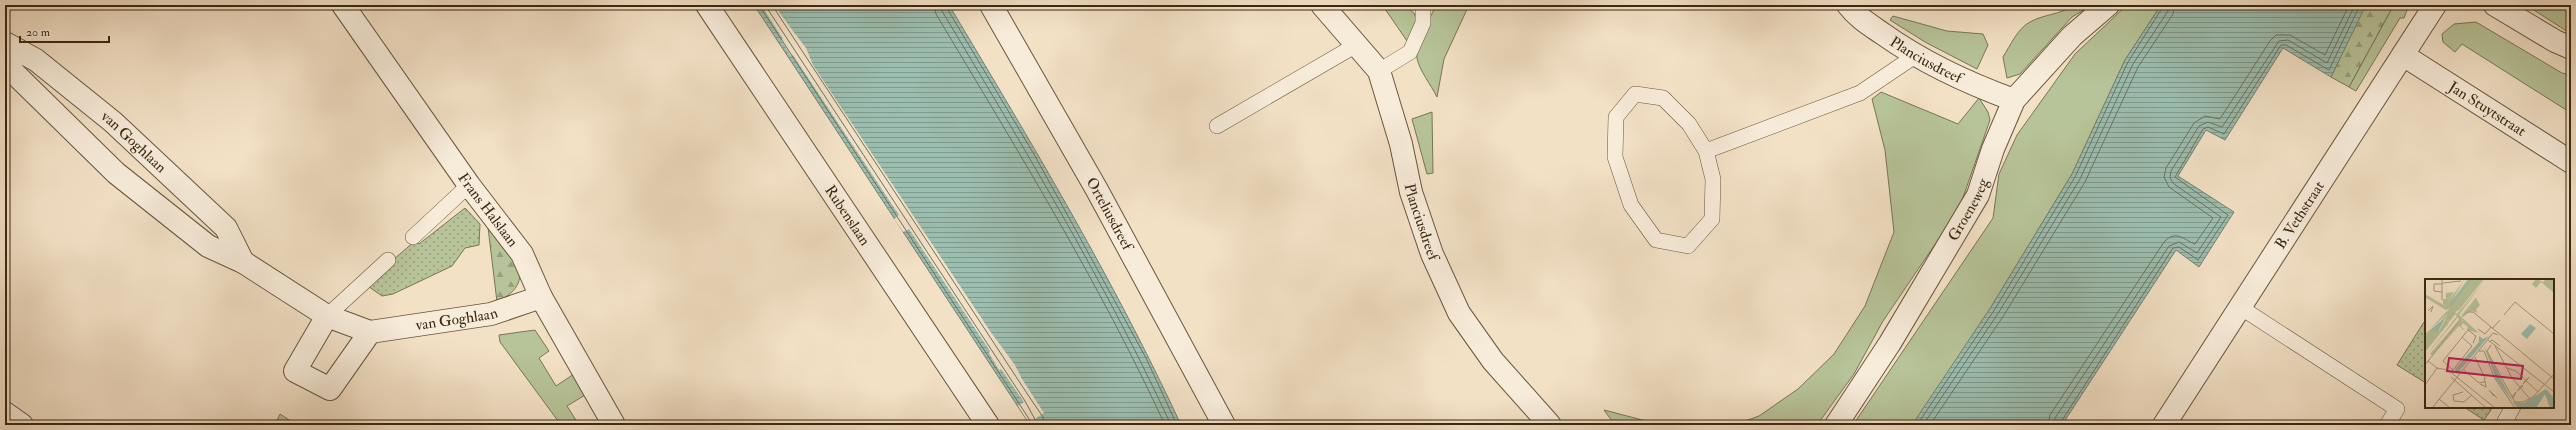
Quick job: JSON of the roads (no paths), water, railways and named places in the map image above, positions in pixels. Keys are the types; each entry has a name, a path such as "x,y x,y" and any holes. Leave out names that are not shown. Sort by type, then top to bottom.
{"street":[{"name":"Frans Halslaan","path":"343,5 469,185 522,254 541,297 614,425"},
{"name":"Rubenslaan","path":"707,5 988,425"},
{"name":"Orteliusdreef","path":"991,5 1097,190 1224,425"},
{"name":"Planciusdreef","path":"1322,5 1358,44 1379,71 1401,144 1411,192 1432,254 1459,313 1493,361 1550,425"},
{"name":"Planciusdreef","path":"1848,5 1856,15 1915,56 1979,88 2014,100"},
{"name":"Groeneweg","path":"1836,425 1890,343 1978,195 1993,149 2014,100 2072,36 2108,5"},
{"name":"B. Vethstraat","path":"2164,425 2435,5"},
{"path":"2495,5 2555,41 2571,48"},
{"name":"van Goghlaan","path":"5,43 36,60 113,122 226,228 243,262"},
{"name":"van Goghlaan","path":"5,52 13,72 116,173 208,246 243,262 327,316 370,332 491,314 541,297"},
{"name":"Jan Stuytstraat","path":"2403,55 2571,162"},
{"path":"327,316 295,371 330,389 370,332"},
{"path":"5,413 22,425"}],"lane":[{"path":"1379,71 1410,52 1423,23 1423,5"},
{"path":"1217,126 1358,44"},
{"path":"1706,151 1860,93 1915,56"},
{"path":"1635,94 1663,98 1689,124 1706,151 1713,179 1712,219 1688,246 1656,240 1631,205 1615,157 1616,117 1635,94"},
{"path":"413,237 469,185"},
{"path":"327,316 388,260"},
{"path":"2240,307 2397,409 2387,425"},
{"path":"2511,425 2505,421 2512,408"}],"water":[{"path":"754,5 949,5 1071,212 1128,317 1181,425 1030,425"},
{"path":"2161,5 2364,5 2364,9 2331,77 2283,48 2225,140 2206,130 2178,176 2234,212 2199,267 2176,250 2062,425 1912,425 1991,307 2072,174 2125,60"}]}
